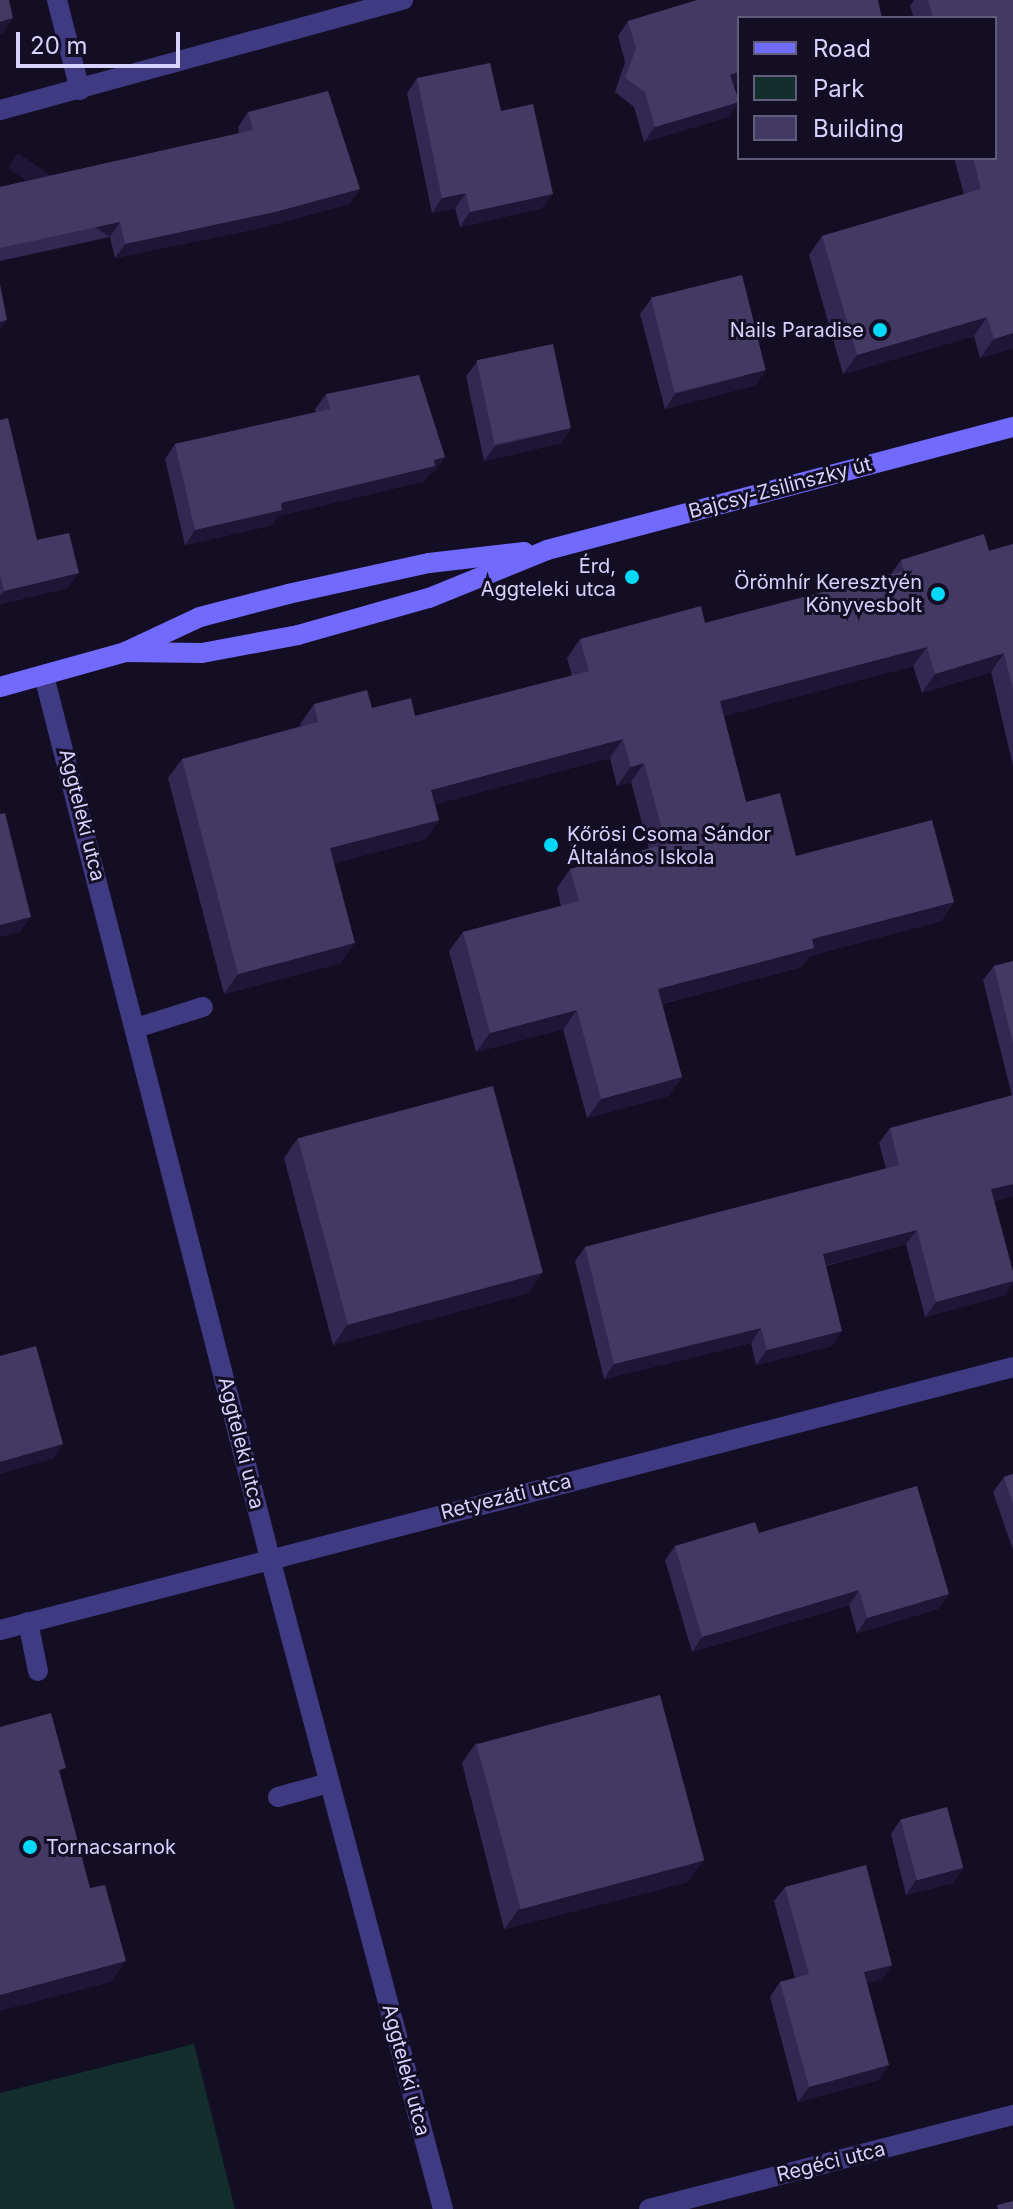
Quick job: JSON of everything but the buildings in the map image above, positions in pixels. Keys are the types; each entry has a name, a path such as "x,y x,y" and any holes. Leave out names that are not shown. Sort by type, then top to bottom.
{"main road":[{"name":"Bajcsy-Zsilinszky út","path":"125,652 202,653 298,635 429,598 547,550 1013,427"},
{"name":"Bajcsy-Zsilinszky út","path":"0,687 125,652 200,617 288,594 429,563 547,550"}],"street":[{"path":"57,0 80,90"},
{"path":"0,110 403,0"},
{"name":"Aggteleki utca","path":"44,676 270,1558 443,2209"},
{"path":"136,1028 203,1007"},
{"name":"Retyezáti utca","path":"0,1630 1013,1367"},
{"path":"28,1622 38,1671"},
{"path":"278,1797 329,1783"},
{"name":"Regéci utca","path":"649,2209 1013,2115"}],"green space":[{"path":"194,2044 235,2209 0,2209 0,2093"}],"place":[{"name":"Nails Paradise","path":"880,330"},
{"name":"Érd, Aggteleki utca","path":"632,577"},
{"name":"Örömhír Keresztyén Könyvesbolt","path":"938,594"},
{"name":"Kőrösi Csoma Sándor Általános Iskola","path":"551,845"},
{"name":"Tornacsarnok","path":"30,1847"}]}
